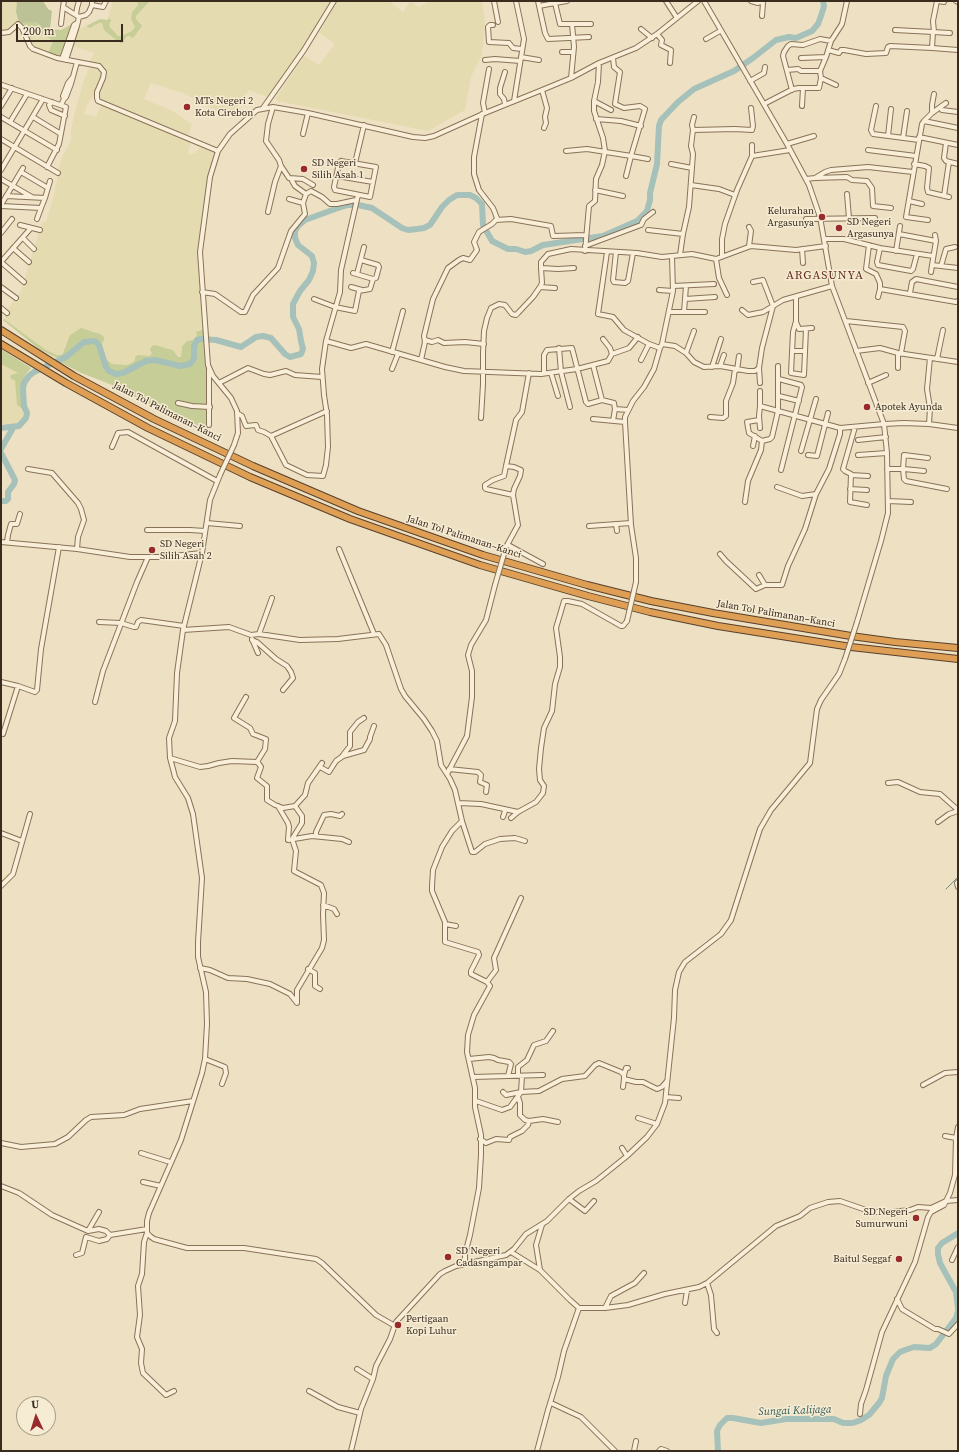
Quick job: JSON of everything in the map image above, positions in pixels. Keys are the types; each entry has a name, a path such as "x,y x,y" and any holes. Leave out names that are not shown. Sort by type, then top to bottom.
{"highway":[{"name":"Jalan Tol Palimanan–Kanci","path":"1,330 74,376 154,419 299,487 358,512 483,555 593,587 705,612 850,636 958,648"},
{"name":"Jalan Tol Palimanan–Kanci","path":"1,344 148,428 250,477 350,519 480,565 595,598 650,612 705,623 851,647 958,659"}],"street":[{"path":"61,24 64,1"},
{"path":"64,59 77,26 77,8 79,1"},
{"path":"63,6 78,16 86,15 89,12 92,3 103,8 106,1"},
{"path":"263,108 304,50 334,1"},
{"path":"494,1 498,22"},
{"path":"514,101 524,35 516,1"},
{"path":"567,1 538,4 546,36 548,38 589,37"},
{"path":"666,1 677,18"},
{"path":"209,425 210,407 208,365 200,247 210,177 218,152 230,134 255,112 263,108 273,107 364,125 411,137 425,138 439,134 505,104 571,78 599,63 636,48 652,38 698,1"},
{"path":"351,1451 360,1413 373,1379 376,1366 395,1326 402,1315 440,1274 450,1268 500,1258 511,1252 526,1234 542,1225 569,1199 596,1181 627,1156 647,1137 657,1124 664,1109 666,1097 674,1018 675,990 679,972 685,962 721,934 731,920 760,830 770,810 810,763 817,709 821,700 839,674 882,541 888,513 887,453 884,424 832,286 820,218 806,179 704,1"},
{"path":"751,1 760,1 763,3 762,16"},
{"path":"764,104 792,90 819,88 821,78 820,71 831,41 842,24 847,1"},
{"path":"932,48 934,32 933,21 938,1 944,2"},
{"path":"555,3 560,24 591,24"},
{"path":"1,33 10,32 16,24 19,25 33,49 51,56 92,64 102,69 104,72 103,78 96,92 98,101 218,152"},
{"path":"571,78 573,52 572,24"},
{"path":"493,25 488,27 489,42 509,43 513,48 522,49"},
{"path":"641,29 652,38"},
{"path":"895,30 934,32 944,31 950,33"},
{"path":"706,39 720,31"},
{"path":"657,34 662,40 661,45 671,50 670,63"},
{"path":"792,90 783,54 788,46 791,44 803,45 820,39 831,41"},
{"path":"828,50 839,53 841,50 844,50 866,54 886,53 888,47 890,46 958,50"},
{"path":"562,52 573,52"},
{"path":"801,58 826,57"},
{"path":"612,58 614,67 620,72 615,104 624,108 644,107 645,110 626,176"},
{"path":"485,60 539,60"},
{"path":"61,105 66,97 77,62"},
{"path":"585,251 585,236 589,206 595,201 596,179 602,165 605,151 603,138 596,119 594,101 598,82 599,63"},
{"path":"750,81 764,73 765,67"},
{"path":"787,70 798,68 801,71 820,71"},
{"path":"489,70 483,103 484,113 474,157 474,174 479,190 496,214 496,220"},
{"path":"504,72 500,94 504,99 505,104"},
{"path":"821,78 836,85"},
{"path":"2,85 67,108 57,150 47,167"},
{"path":"1,106 12,88"},
{"path":"802,106 803,88"},
{"path":"542,90 547,108 545,117 546,123 544,128"},
{"path":"10,122 27,94"},
{"path":"932,113 934,94"},
{"path":"1,170 43,99"},
{"path":"594,101 611,110"},
{"path":"52,102 49,105 51,110 65,116"},
{"path":"905,223 914,164 924,121 946,103"},
{"path":"876,106 871,130 872,133 958,145"},
{"path":"273,107 266,140 295,186 306,194"},
{"path":"693,130 752,130 751,108"},
{"path":"888,136 891,109"},
{"path":"942,110 958,112"},
{"path":"903,138 907,111"},
{"path":"303,134 308,113"},
{"path":"1,117 57,150"},
{"path":"33,117 61,134"},
{"path":"680,255 682,234 689,211 693,154 691,146 693,130 692,125 694,117"},
{"path":"596,119 621,121 641,126"},
{"path":"924,121 958,128"},
{"path":"355,163 364,125"},
{"path":"787,144 814,136"},
{"path":"1,139 58,173"},
{"path":"946,143 945,160 958,164"},
{"path":"722,256 722,239 725,224 735,195 752,156 752,145"},
{"path":"566,151 579,149 605,151 648,159"},
{"path":"752,156 790,150"},
{"path":"868,150 916,156"},
{"path":"202,292 215,294 241,312 245,312 253,295 278,268 291,231 305,214 303,203 306,194 311,191 322,197 330,204 337,204 370,197 374,182 375,167 340,161 334,187 335,190 356,199"},
{"path":"944,196 949,162"},
{"path":"671,164 692,168"},
{"path":"914,164 929,168 928,192 949,197"},
{"path":"268,212 275,182 281,166"},
{"path":"815,178 828,170 849,168 872,167 913,172"},
{"path":"849,168 850,178"},
{"path":"40,208 1,205 22,170 48,188"},
{"path":"337,176 374,182"},
{"path":"806,179 850,178 852,180 869,182 872,188 873,206 891,208"},
{"path":"1,179 33,197"},
{"path":"291,179 303,179 313,185"},
{"path":"38,219 40,208 45,198 50,181"},
{"path":"691,185 721,190 735,195"},
{"path":"13,196 17,188"},
{"path":"595,190 623,196"},
{"path":"848,194 849,218"},
{"path":"6,196 45,198"},
{"path":"289,199 303,203"},
{"path":"237,413 242,416 246,426 256,425 258,430 271,436 286,465 307,475 322,477 326,465 328,447 327,411 322,369 326,341 340,292 341,270 356,199"},
{"path":"909,201 922,204"},
{"path":"585,245 641,225 643,219 653,212"},
{"path":"906,217 928,220"},
{"path":"806,219 875,218"},
{"path":"1,233 12,219"},
{"path":"420,360 425,340 424,336 436,291 449,266 463,258 470,261 475,255 477,250 474,242 481,229 492,224 496,220 511,219 551,226 553,236 585,236"},
{"path":"20,225 40,230"},
{"path":"896,251 900,226"},
{"path":"749,227 751,233 749,246"},
{"path":"24,282 1,262 32,228"},
{"path":"648,230 682,234"},
{"path":"899,234 936,240"},
{"path":"931,272 936,240 935,235"},
{"path":"23,238 34,249"},
{"path":"824,239 844,239 880,248 933,256"},
{"path":"869,245 866,268 867,270 876,274 880,283 878,297"},
{"path":"481,418 485,324 491,308 499,304 505,305 510,313 516,315 540,287 542,283 542,260 548,254 571,249 633,253 658,257 697,254 707,258 716,259 749,246 802,249 826,246"},
{"path":"364,247 361,260 355,274 373,279"},
{"path":"941,266 945,251 948,248 954,247"},
{"path":"13,248 29,262"},
{"path":"880,248 877,262 878,265 911,271 913,269 917,254"},
{"path":"802,249 803,263"},
{"path":"607,252 598,313 613,317 624,330 649,344 674,346 686,353 699,365 704,367 720,366 753,371 759,368"},
{"path":"616,252 613,280 614,282 625,283 628,281 633,253"},
{"path":"511,818 518,812 536,802 543,793 544,786 540,780 539,769 541,748 544,728 552,711 555,684 560,667 556,628 564,602 567,601 583,605 621,626 623,626 627,621 636,582 636,558 631,523 625,422 628,410 633,401 644,388 654,369 661,346 673,289 672,257"},
{"path":"716,259 718,278 727,295"},
{"path":"351,287 362,290 370,289 373,279 376,278 379,266 361,260"},
{"path":"932,265 958,268"},
{"path":"541,268 574,268"},
{"path":"910,293 912,282 916,279 958,286"},
{"path":"753,282 763,280 773,306 762,348 759,368 760,382"},
{"path":"659,290 714,284"},
{"path":"684,312 686,286"},
{"path":"742,310 751,315 765,312 783,300 832,286"},
{"path":"1,287 16,298"},
{"path":"540,287 555,288"},
{"path":"880,289 956,302 958,300"},
{"path":"314,299 335,307 355,311 359,291 362,290"},
{"path":"685,299 714,297"},
{"path":"796,297 796,321 793,332 791,373 804,375 806,329"},
{"path":"1,308 7,313"},
{"path":"392,352 403,311"},
{"path":"669,312 705,312"},
{"path":"796,321 800,329 812,328"},
{"path":"846,321 903,327 905,330 899,353 898,368"},
{"path":"937,359 943,330"},
{"path":"686,353 694,331"},
{"path":"326,341 351,348 366,344 445,367 483,372 551,373 577,369 608,361 612,354 629,348 638,337"},
{"path":"603,339 610,348 612,354"},
{"path":"712,367 721,339"},
{"path":"425,340 432,342 439,340 444,343 465,342 484,344"},
{"path":"641,360 649,344"},
{"path":"559,348 561,372 570,407"},
{"path":"544,373 545,352 550,349 559,348 573,349 587,403 602,400 614,403 615,408 613,421"},
{"path":"856,351 880,348 899,353 958,362"},
{"path":"792,352 805,351"},
{"path":"392,369 398,354"},
{"path":"720,366 724,355"},
{"path":"710,417 723,418 726,416 726,401 733,383 739,356"},
{"path":"929,424 930,408 927,389 930,358"},
{"path":"174,1391 166,1395 145,1376 141,1362 142,1349 137,1339 136,1332 140,1315 139,1282 142,1274 144,1242 150,1213 170,1162 181,1140 205,1059 207,1029 206,992 200,968 198,942 203,881 191,806 176,777 170,758 169,738 175,720 178,673 184,628 202,553 210,500 238,433 237,413 231,398 213,376 208,365"},
{"path":"593,365 602,400"},
{"path":"759,420 747,422 748,432 762,440 770,439 772,437 778,411 778,366"},
{"path":"218,383 248,368 270,375 286,371 295,375 322,377"},
{"path":"514,495 486,490 485,488 486,483 504,476 516,420 522,412 529,373"},
{"path":"551,373 558,396"},
{"path":"868,383 886,375"},
{"path":"779,379 802,386 782,470"},
{"path":"760,391 760,428"},
{"path":"778,396 798,401"},
{"path":"801,451 816,399"},
{"path":"178,404 210,407"},
{"path":"760,406 810,421 842,428 884,424 929,424 958,428"},
{"path":"615,408 628,410"},
{"path":"271,436 327,411"},
{"path":"808,455 817,456 828,413"},
{"path":"593,418 625,422"},
{"path":"855,427 843,467 844,470 851,474 868,476"},
{"path":"720,554 756,589 764,585 779,586 783,583 788,566 805,529 816,494 829,469 842,428"},
{"path":"112,447 118,433 128,432 217,481"},
{"path":"753,446 755,436"},
{"path":"858,440 886,437"},
{"path":"745,502 748,481 761,450 762,440"},
{"path":"858,455 887,453"},
{"path":"928,458 904,455 904,481 947,489"},
{"path":"448,772 467,736 472,690 472,671 468,658 469,652 471,645 486,620 507,546 518,525 514,489 521,470 506,466"},
{"path":"28,469 52,473 78,503 84,520 78,537 77,549"},
{"path":"887,469 924,471"},
{"path":"851,474 850,502 867,505"},
{"path":"777,487 802,496 816,494"},
{"path":"850,489 867,490"},
{"path":"888,501 911,502"},
{"path":"7,542 11,524 16,524 20,514"},
{"path":"206,523 240,526"},
{"path":"589,526 631,523"},
{"path":"616,524 617,531"},
{"path":"147,530 205,531"},
{"path":"1,542 77,549 130,557 202,553"},
{"path":"507,546 543,564"},
{"path":"1,682 35,692 37,690 41,649 59,548"},
{"path":"339,549 374,634"},
{"path":"95,702 103,671 148,557"},
{"path":"759,574 764,585"},
{"path":"259,634 272,598"},
{"path":"98,622 121,623 136,627 138,622 141,620 184,628 229,627 251,637 279,662 287,666 293,678 283,690"},
{"path":"251,637 259,634 300,640 338,639 378,633 381,635 403,693 432,731 441,765 448,772 455,790 462,821 471,850 473,852 485,844 500,839 515,838 526,841"},
{"path":"251,637 258,654"},
{"path":"3,734 18,686"},
{"path":"246,697 234,718 250,728 253,734 266,739 265,749 257,762"},
{"path":"343,756 350,746 350,732 358,722 364,718"},
{"path":"170,758 200,767 219,762 257,762 261,767 257,778 267,786 266,799 286,809 295,806 305,795 308,783 321,765 328,772 330,772 336,761 343,756 366,749 374,726"},
{"path":"448,772 478,772 481,775 480,782 487,785 486,792"},
{"path":"888,783 898,782 920,792 940,794 958,810 949,814 938,822"},
{"path":"458,803 481,804 505,811 518,812"},
{"path":"278,806 288,823 288,839 316,836 342,839 349,842"},
{"path":"292,839 302,820 300,813 295,806"},
{"path":"503,818 505,811"},
{"path":"1,886 12,874 30,814"},
{"path":"316,836 316,832 324,815 331,814 340,816 342,814"},
{"path":"462,821 452,831 442,847 432,873 432,891 445,924 445,942 478,952 479,955 471,974 490,984 490,988 474,1015 468,1034 467,1052 470,1059 469,1064 473,1077 480,1139 479,1188 465,1254 465,1264"},
{"path":"1,833 22,841"},
{"path":"200,968 210,970 228,978 242,978 270,984 290,994 296,1003 297,990 322,948 324,893 321,885 294,871 296,851 292,839"},
{"path":"958,882 958,886"},
{"path":"487,982 496,970 494,958 521,898"},
{"path":"324,905 333,908 337,914"},
{"path":"445,924 456,926"},
{"path":"308,970 315,972 315,986 320,989"},
{"path":"290,994 297,990"},
{"path":"476,1101 505,1110 510,1107 521,1092 518,1067 527,1060 534,1045 546,1041 553,1031"},
{"path":"470,1059 489,1057 509,1062 511,1064 508,1076"},
{"path":"205,1059 225,1067 226,1072 222,1084"},
{"path":"503,1092 506,1095 539,1091 562,1079 586,1076 595,1065 599,1063 621,1072 624,1077 636,1082 643,1082 657,1089 662,1087 668,1080"},
{"path":"623,1087 626,1068 628,1068"},
{"path":"923,1085 945,1072 958,1072"},
{"path":"473,1077 543,1075"},
{"path":"518,1097 520,1100 520,1115 525,1120 529,1121 543,1119 558,1122"},
{"path":"666,1097 679,1098"},
{"path":"1,1143 21,1147 56,1144 68,1137 89,1118 124,1115 140,1108 193,1101"},
{"path":"638,1118 657,1124"},
{"path":"480,1139 486,1142 496,1139 508,1140 510,1137 522,1131 528,1125 529,1121"},
{"path":"860,1414 860,1404 866,1390 882,1332 915,1262 928,1216 931,1212 938,1209 946,1202 957,1175 956,1141 958,1127"},
{"path":"945,1136 956,1141"},
{"path":"622,1148 627,1156"},
{"path":"141,1153 170,1162"},
{"path":"143,1182 161,1186"},
{"path":"1,1186 20,1193 52,1215 88,1231 100,1229 106,1231 110,1235"},
{"path":"569,1199 585,1211 594,1201"},
{"path":"511,1252 540,1270 579,1308 605,1308 628,1304 665,1294 699,1288 776,1226 800,1216 810,1208 831,1201 840,1201 866,1210 882,1213 910,1210 918,1207 932,1208 946,1202 958,1200"},
{"path":"76,1255 82,1253 88,1231 99,1212"},
{"path":"540,1270 536,1245 542,1225"},
{"path":"147,1231 152,1238 187,1248 244,1248 316,1259 376,1315 395,1326"},
{"path":"86,1237 99,1241 107,1239 110,1235 147,1231"},
{"path":"952,1260 958,1247"},
{"path":"605,1308 611,1296 635,1283 644,1273"},
{"path":"707,1283 711,1294 714,1329 717,1333"},
{"path":"685,1303 687,1291"},
{"path":"897,1299 902,1309 935,1329 941,1330 948,1334 958,1324"},
{"path":"537,1451 558,1378 564,1351 579,1308"},
{"path":"357,1369 373,1379"},
{"path":"309,1390 338,1407 360,1413"},
{"path":"551,1403 581,1417 615,1451"},
{"path":"634,1451 636,1441"},
{"path":"659,1451 661,1449 667,1451"}],"shaded area":[{"path":"1,1 17,1 16,12 19,22 9,30 2,32 1,32"},
{"path":"113,1 137,1 138,3 137,7 133,10 132,21 135,29 121,36 116,35 109,26 108,18"},
{"path":"150,1 331,1 303,48 267,97 249,90 228,117 183,93 151,83 144,99 173,111 192,124 188,136 102,101 97,95 106,71 104,67 89,63 94,53 73,46 78,30 86,26 93,27 99,23 102,23 104,30 125,40 126,37 130,36 132,38 139,31 140,23 136,19 136,16"},
{"path":"337,1 389,1 403,12 410,1 419,7 429,1 482,1 485,23 482,55 471,77 465,110 428,131 277,101 276,98 304,56 319,65 335,44 319,33"},
{"path":"34,35 45,35 53,40 48,53 36,49 28,40"},
{"path":"89,65 98,67 102,75 96,87 95,94 87,105 84,115 88,114 96,117 102,103 191,141 188,155 195,153 202,145 215,151 207,184 198,248 204,329 198,330 197,336 193,340 187,341 182,346 181,357 178,357 173,350 162,347 150,356 138,356 132,363 127,365 112,364 105,358 101,345 104,340 94,331 73,332 61,355 57,355 46,350 4,319 10,306 21,291 43,221 46,222 54,195 61,159 71,141 74,115 84,79 90,67"},
{"path":"1,364 19,373 10,376 16,384 17,402 20,409 24,411 23,419 15,425 1,423"}],"green space":[{"path":"17,1 43,1 48,9 52,11 50,29 47,32 36,22 22,24 19,22 16,12"},
{"path":"137,1 150,1 136,16 136,19 142,26 134,37 126,37 123,43 120,43 104,30 102,23 90,28 86,26 100,19 108,20 108,18 111,20 109,26 118,36 132,31 135,27 131,19 132,12 138,5"},
{"path":"36,22 47,32 50,29 61,30 72,24 61,57 48,53 53,41 45,35 34,35 28,40 22,24"},
{"path":"4,319 46,350 57,355 61,355 63,353 70,335 81,328 100,334 104,337 104,340 101,345 96,339 84,340 65,356 57,358 39,349 3,320"},
{"path":"204,329 205,335 196,339 192,345 193,359 190,363 180,364 155,358 146,359 123,371 116,372 110,370 106,363 105,358 112,364 127,365 132,363 138,355 150,356 152,353 150,350 151,347 154,345 173,350 178,357 181,357 182,346 187,341 193,340 197,336 196,332"},
{"path":"201,340 204,344 208,375 208,435 112,385 79,372 60,362 85,343 94,342 98,346 104,368 108,372 116,375 124,375 147,362 155,361 180,367 191,365 196,360 196,346 198,341"},
{"path":"1,349 31,368 26,374 22,384 21,394 24,411 17,405 15,381 10,378 11,375 18,373 1,364"}],"waterway":[{"path":"1,428 19,426 26,418 27,413 24,406 23,389 24,383 29,376 34,372 66,357 84,342 95,341 99,345 106,367 109,371 116,374 123,373 146,361 155,360 180,366 190,364 194,359 194,346 197,340 201,339 216,340 241,347 256,337 263,336 271,338 285,354 290,357 301,354 303,349 299,329 293,317 293,304 300,291 309,280 313,271 314,263 312,256 298,245 295,238 295,231 305,220 338,208 348,205 358,205 372,208 402,228 408,230 424,228 430,225 442,207 449,200 457,195 470,195 482,204 483,225 492,241 508,249 516,249 525,252 531,251 543,245 603,236 637,221 647,211 650,200 650,193 657,164 659,126 661,120 678,102 694,89 734,71 776,40 789,37 796,38 812,31 818,24 821,16 824,6 823,1"},
{"path":"1,449 13,428"},
{"path":"1,453 15,480 8,492 8,499 6,501 1,501"},
{"path":"946,889 958,877"},
{"name":"Sungai Kalijaga","path":"958,1233 942,1243 938,1248 940,1263 956,1292 958,1309"},
{"name":"Sungai Kalijaga","path":"718,1451 717,1431 720,1425 727,1418 761,1423 786,1419 834,1419 843,1423 853,1423 861,1420 869,1415 882,1398 886,1376 893,1359 900,1352 905,1350 914,1347 930,1348 936,1344 956,1318 958,1311"}],"place":[{"name":"MTs Negeri 2 Kota Cirebon","path":"187,107"},
{"name":"SD Negeri Silih Asah 1","path":"304,169"},
{"name":"Kelurahan Argasunya","path":"822,217"},
{"name":"SD Negeri Argasunya","path":"839,228"},
{"name":"Apotek Ayunda","path":"867,407"},
{"name":"SD Negeri Silih Asah 2","path":"152,550"},
{"name":"SD Negeri Sumurwuni","path":"916,1218"},
{"name":"SD Negeri Cadasngampar","path":"448,1257"},
{"name":"Baitul Seggaf","path":"899,1259"},
{"name":"Pertigaan Kopi Luhur","path":"398,1325"}],"district":[{"name":"ARGASUNYA","path":"825,276"}]}
